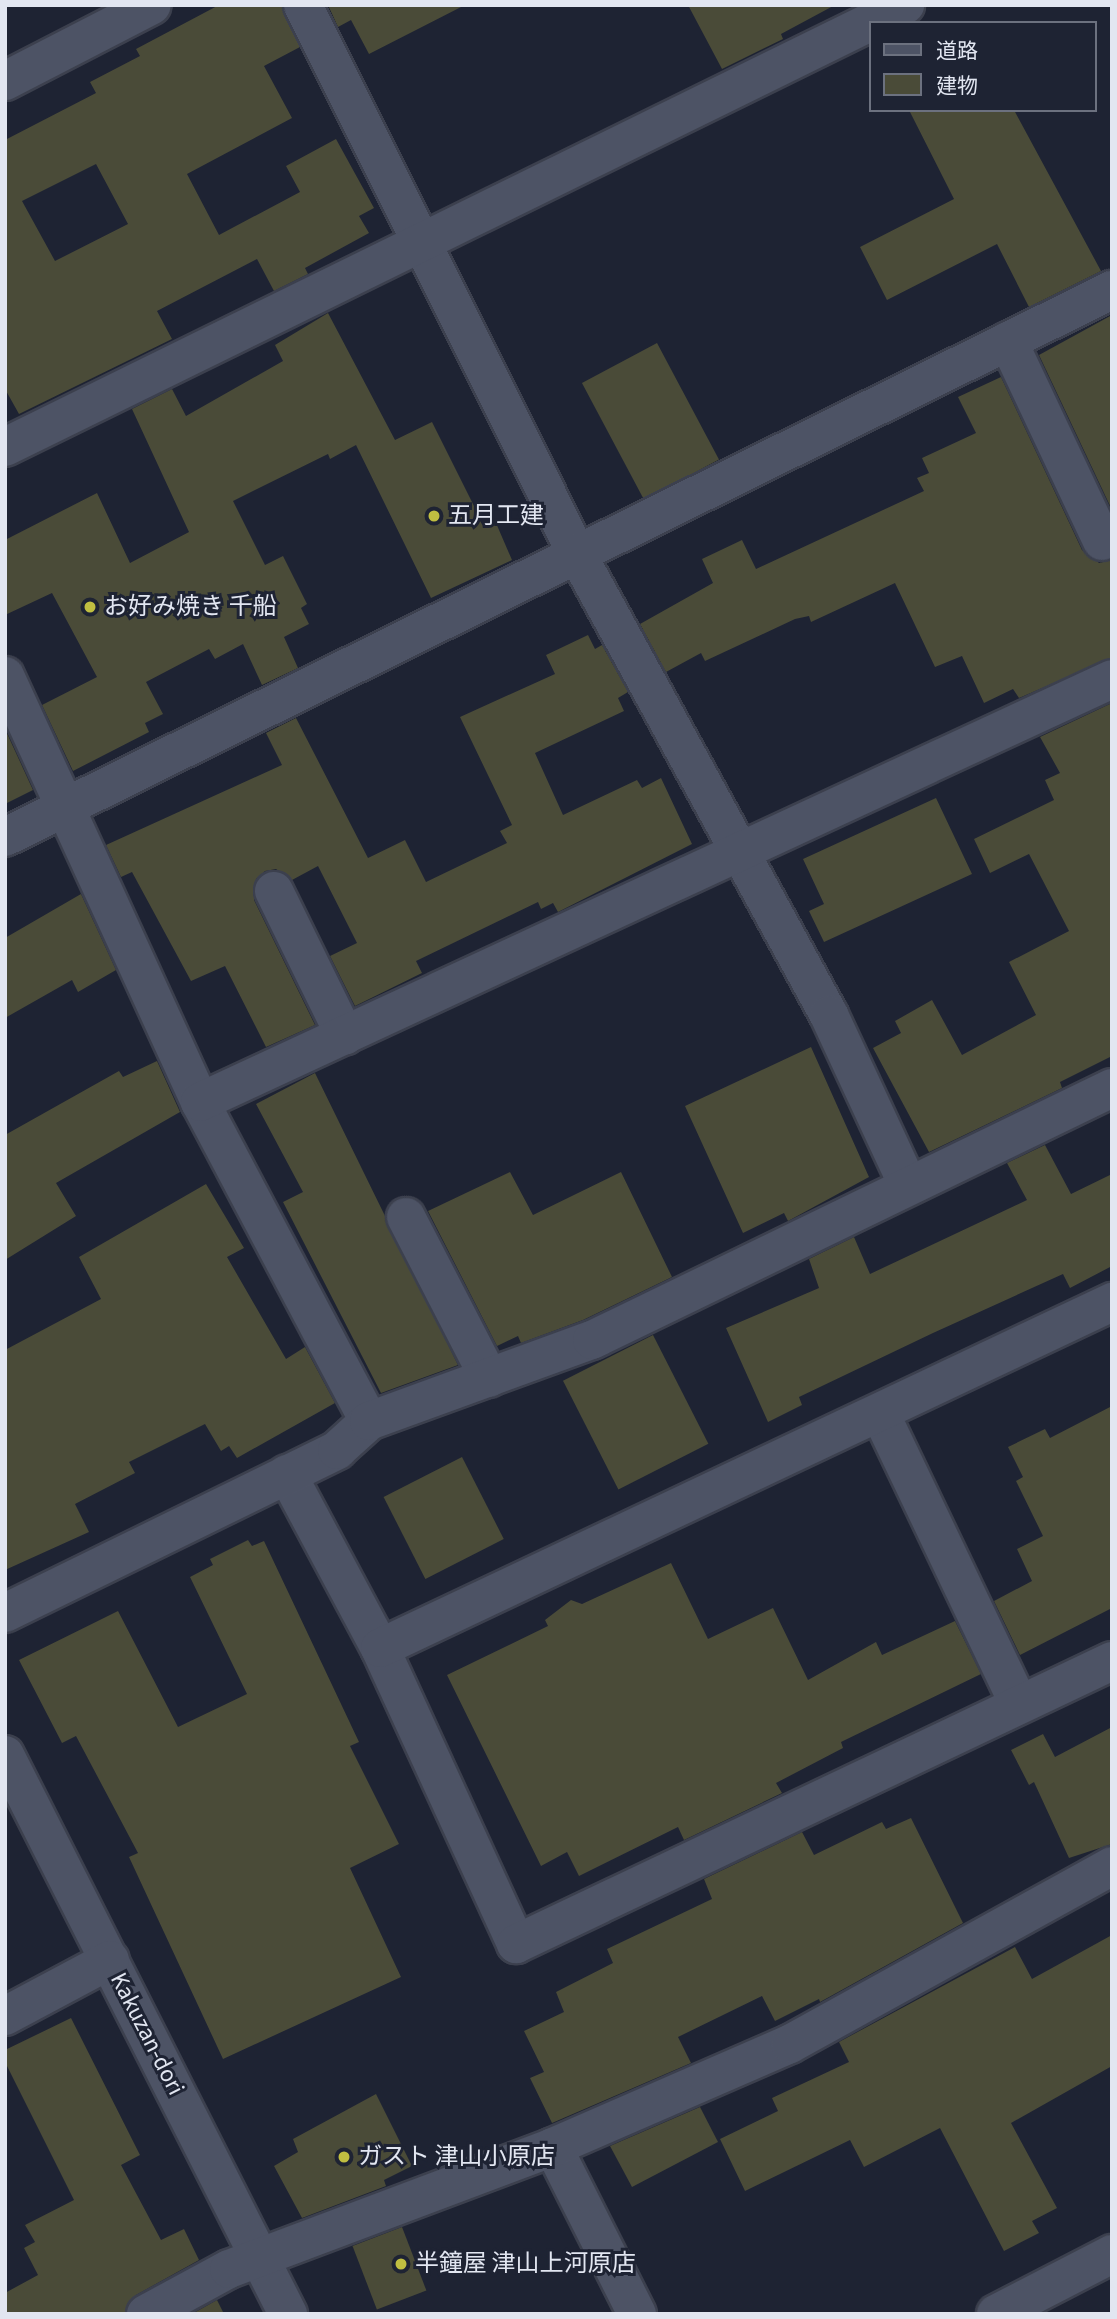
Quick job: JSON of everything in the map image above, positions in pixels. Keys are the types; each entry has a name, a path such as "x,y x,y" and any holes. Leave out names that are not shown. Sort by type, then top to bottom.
{"street":[{"path":"5,81 152,5"},
{"path":"303,5 577,554 829,1015 908,1185"},
{"path":"873,21 905,5"},
{"path":"5,447 869,23"},
{"path":"5,837 1112,290"},
{"path":"1008,341 1102,541"},
{"path":"5,676 200,1102 369,1421"},
{"path":"200,1102 1112,679"},
{"path":"274,891 345,1036"},
{"path":"5,1613 337,1450 369,1421 592,1340 1112,1088"},
{"path":"405,1217 489,1378"},
{"path":"380,1648 1112,1302"},
{"path":"880,1413 1019,1704"},
{"path":"288,1474 380,1648 516,1944 1112,1661"},
{"name":"Kakuzan-dori","path":"5,1755 288,2314"},
{"path":"146,2314 260,2257 553,2147 790,2044 1112,1866"},
{"path":"5,2016 110,1960"},
{"path":"553,2147 637,2314"},
{"path":"996,2314 1112,2254"}],"building":[{"path":"219,5 281,5 300,47 264,66 292,118 187,174 219,235 300,192 286,166 336,139 374,208 359,216 369,233 305,268 308,274 274,291 257,259 157,311 172,339 19,414 5,389 5,140 96,93 90,82 140,56 136,49","holes":["96,164 128,224 55,261 22,201"]},
{"path":"328,5 465,5 369,54 351,20 338,27"},
{"path":"688,5 835,5 781,34 783,39 722,69"},
{"path":"910,112 1015,112 1101,271 1029,307 997,244 887,300 860,247 954,199"},
{"path":"328,313 395,440 432,422 484,526 496,523 512,560 431,598 356,445 330,459 328,454 233,501 265,565 283,556 307,604 301,608 309,624 284,637 298,668 262,685 243,644 215,659 209,649 146,682 163,714 145,723 149,732 73,771 42,705 97,677 52,593 5,615 5,540 97,493 130,563 189,532 132,409 172,389 186,416 283,361 275,345"},
{"path":"1112,315 1112,510 1039,355"},
{"path":"657,343 719,460 644,499 582,383"},
{"path":"1001,377 1082,550 1099,563 1112,560 1112,658 1019,698 1013,689 984,703 962,656 935,667 895,583 811,622 809,616 795,619 705,661 701,653 666,672 640,624 713,583 702,559 742,540 756,569 924,491 917,478 929,473 922,458 976,433 958,397"},
{"path":"588,635 595,649 602,645 628,692 618,698 624,711 535,753 563,815 637,780 642,788 661,778 692,844 558,912 553,903 541,909 538,902 416,961 422,973 355,1006 330,956 357,943 318,866 292,880 276,869 265,871 256,879 254,900 315,1025 266,1047 225,966 191,981 132,872 121,877 106,845 282,765 266,733 296,718 368,858 405,840 426,882 507,843 500,831 512,825 460,717 555,674 546,655"},
{"path":"1112,703 1112,1056 1060,1082 1062,1088 929,1152 873,1048 901,1033 895,1021 932,1000 962,1055 1036,1015 1009,962 1069,931 1029,854 990,873 974,839 1054,800 1045,780 1060,773 1040,737"},
{"path":"5,729 33,790 5,804"},
{"path":"936,798 972,874 824,942 809,911 824,904 803,859"},
{"path":"81,894 116,970 78,992 72,980 5,1018 5,938"},
{"path":"811,1047 869,1177 788,1221 784,1213 743,1233 685,1106"},
{"path":"157,1061 180,1112 56,1183 76,1216 5,1260 5,1135 119,1071 123,1077"},
{"path":"315,1073 458,1365 381,1393 283,1202 303,1192 256,1104"},
{"path":"1045,1145 1071,1194 1112,1174 1112,1266 1070,1288 1063,1274 799,1397 802,1405 768,1422 726,1328 819,1288 809,1259 854,1237 870,1274 1027,1200 1007,1163"},
{"path":"510,1172 533,1215 621,1172 672,1277 583,1320 521,1343 518,1336 497,1346 428,1211"},
{"path":"206,1184 244,1248 227,1257 286,1359 305,1347 335,1403 237,1458 229,1446 221,1451 205,1424 129,1462 135,1473 75,1504 89,1532 5,1570 5,1350 101,1299 79,1257"},
{"path":"653,1335 708,1444 618,1490 563,1381"},
{"path":"1112,1406 1112,1608 1020,1655 994,1601 1032,1581 1017,1549 1043,1536 1016,1481 1023,1477 1008,1447 1045,1429 1050,1438"},
{"path":"462,1457 504,1539 425,1579 384,1497"},
{"path":"248,1540 252,1546 264,1541 359,1742 350,1746 399,1844 350,1868 401,1977 223,2059 129,1857 138,1853 76,1736 62,1743 19,1660 118,1611 178,1727 247,1694 190,1577 213,1565 210,1559"},
{"path":"671,1563 708,1639 773,1608 808,1680 876,1642 882,1655 955,1621 981,1674 841,1742 843,1748 776,1783 782,1793 684,1840 678,1827 579,1876 567,1852 541,1866 447,1675 548,1626 545,1620 571,1600 582,1604"},
{"path":"1112,1727 1112,1844 1069,1858 1034,1782 1029,1785 1011,1750 1043,1734 1055,1757"},
{"path":"911,1818 963,1923 820,2002 819,1999 775,2021 762,1996 678,2037 691,2063 552,2123 530,2078 544,2072 524,2031 564,2012 556,1992 613,1963 607,1949 712,1899 704,1879 802,1832 814,1855 882,1822 886,1829"},
{"path":"1112,1935 1112,2066 1011,2123 1057,2208 1032,2221 1039,2233 1004,2251 940,2128 864,2167 850,2140 745,2191 720,2139 778,2111 772,2098 849,2062 839,2042 1015,1947 1032,1979"},
{"path":"71,2018 140,2155 121,2165 161,2240 184,2229 199,2260 136,2295 124,2314 5,2314 5,2293 38,2275 24,2248 35,2242 25,2225 74,2200 5,2062 5,2050"},
{"path":"376,2094 412,2166 384,2180 386,2186 302,2218 274,2166 298,2152 293,2139"},
{"path":"700,2107 718,2142 632,2187 610,2146"},
{"name":"半鐘屋 津山上河原店","path":"402,2227 426,2290 377,2309 353,2246"},
{"path":"217,2300 224,2314 192,2314"}],"place":[{"name":"五月工建","path":"434,516"},
{"name":"お好み焼き 千船","path":"90,607"},
{"name":"ガスト 津山小原店","path":"344,2157"},
{"name":"半鐘屋 津山上河原店","path":"401,2264"}]}
